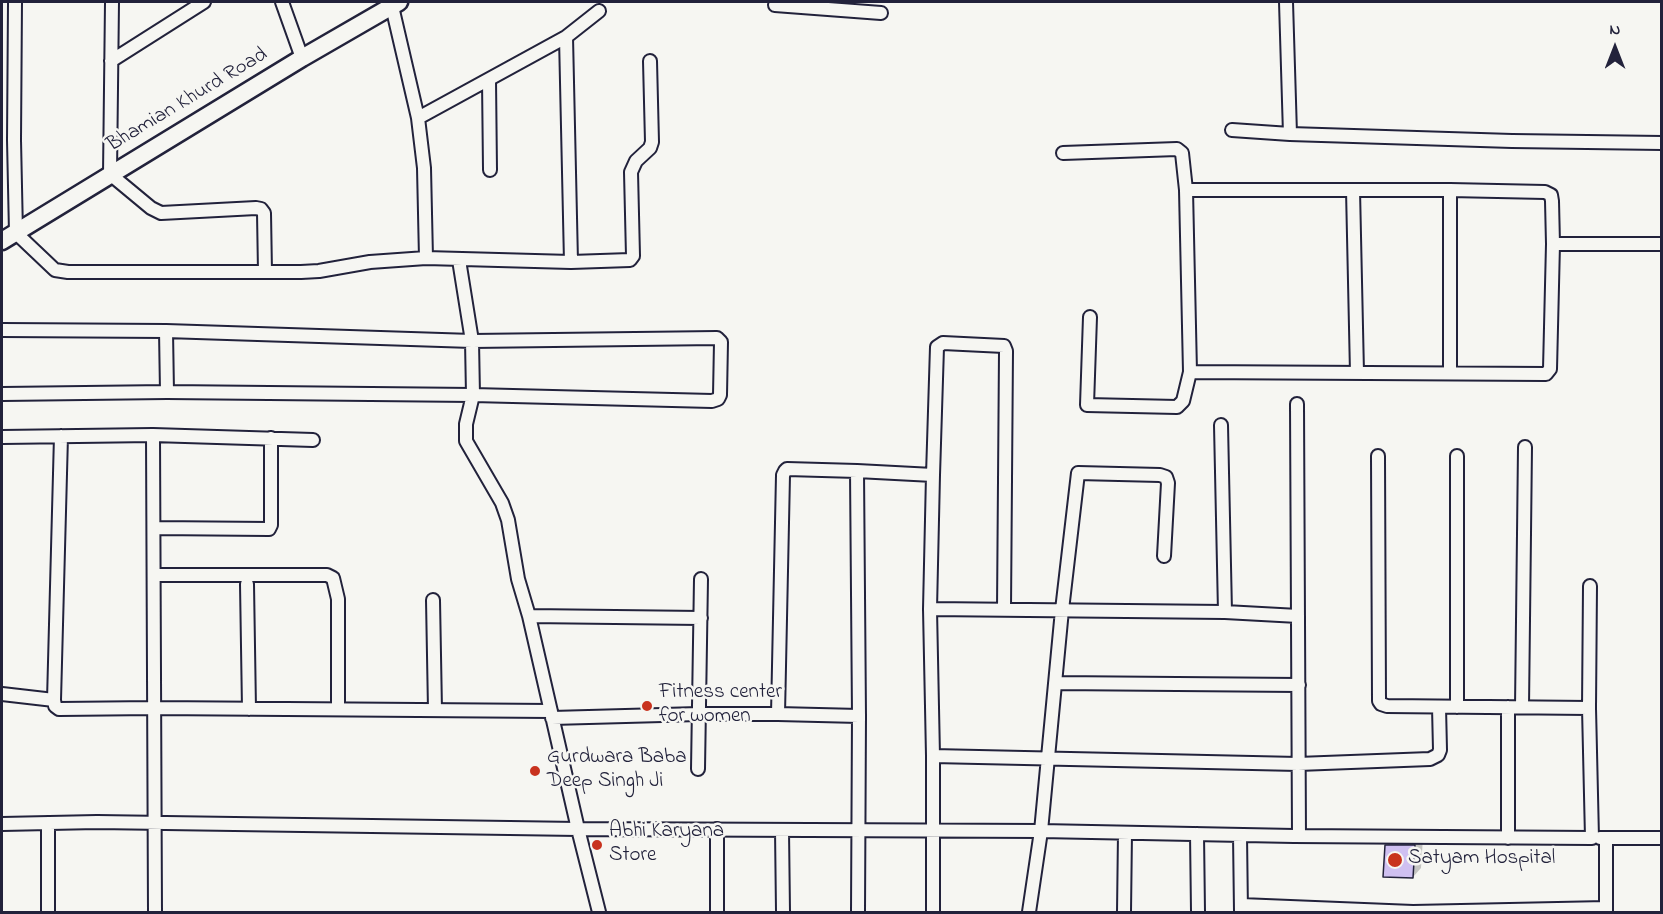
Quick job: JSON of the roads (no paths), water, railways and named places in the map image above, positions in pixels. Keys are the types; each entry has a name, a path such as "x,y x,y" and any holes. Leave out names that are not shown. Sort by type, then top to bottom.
{"street":[{"path":"15,2 8,139 9,237 61,272 319,271 370,262 426,258 629,260 633,257 631,172 636,161 651,146 650,61"},
{"path":"112,2 111,174 151,208 161,213 261,209 264,213 264,272"},
{"path":"111,61 204,2"},
{"path":"282,2 302,58"},
{"path":"1286,2 1290,134"},
{"path":"394,3 418,118 424,168 426,258"},
{"name":"Bhamian Khurd Road","path":"9,237 394,3"},
{"path":"775,4 832,5 881,13"},
{"path":"418,118 566,37 599,11"},
{"path":"2,30 15,30"},
{"path":"566,37 571,261"},
{"path":"489,80 490,170"},
{"path":"1232,130 1290,134 1662,143"},
{"path":"1063,153 1177,149 1183,154 1186,190 1190,372 1183,400 1178,407 1087,405 1090,317"},
{"path":"1186,190 1450,190 1549,193 1552,201 1553,244 1550,369 1548,373 1542,375 1190,372"},
{"path":"1353,190 1357,373"},
{"path":"1450,190 1450,373"},
{"path":"1553,244 1662,244"},
{"path":"459,260 472,341 473,395 466,424 466,441 504,508 508,520 518,579 529,616 599,912"},
{"path":"2,330 166,331 472,341 717,338 721,342 720,395 718,399 712,401 473,395 166,392 2,394"},
{"path":"166,331 166,392"},
{"path":"933,912 930,609 938,346 943,343 1004,346 1006,351 1004,609"},
{"path":"1297,404 1299,836"},
{"path":"1221,425 1225,612"},
{"path":"153,435 156,912"},
{"path":"2,437 153,435 313,440"},
{"path":"61,436 54,700 56,707 63,710 338,709 552,714 859,716"},
{"path":"154,528 269,529 271,525 271,438"},
{"path":"1509,838 1525,447"},
{"path":"1378,456 1379,700 1381,704 1439,707 1589,708"},
{"path":"1457,456 1457,707"},
{"path":"778,714 784,473 790,469 933,475"},
{"path":"857,471 858,912"},
{"path":"1029,912 1041,831 1062,609 1078,473 1166,477 1168,483 1164,556"},
{"path":"154,575 327,574 333,578 338,599 338,709"},
{"path":"698,770 701,579"},
{"path":"247,584 249,709"},
{"path":"1590,586 1589,708 1592,838"},
{"path":"433,600 435,710"},
{"path":"930,609 1225,612 1298,616"},
{"path":"529,616 701,618"},
{"path":"1055,682 1299,685"},
{"path":"2,694 54,700"},
{"path":"933,756 1298,764 1410,760 1435,757 1440,753 1439,707"},
{"path":"48,823 48,912"},
{"path":"2,824 154,823 578,829 1041,831 1240,836 1662,838"},
{"path":"717,829 717,912"},
{"path":"782,830 783,912"},
{"path":"1124,912 1125,833"},
{"path":"1197,834 1198,912"},
{"path":"1240,836 1241,909 1413,912 1606,910 1606,838"},
{"path":"1032,894 1036,912"}],"place":[{"name":"Fitness center for women","path":"647,706"},
{"name":"Gurdwara Baba Deep Singh Ji","path":"535,771"},
{"name":"Abhi Karyana Store","path":"597,845"},
{"name":"Satyam Hospital","path":"1395,860"}]}
